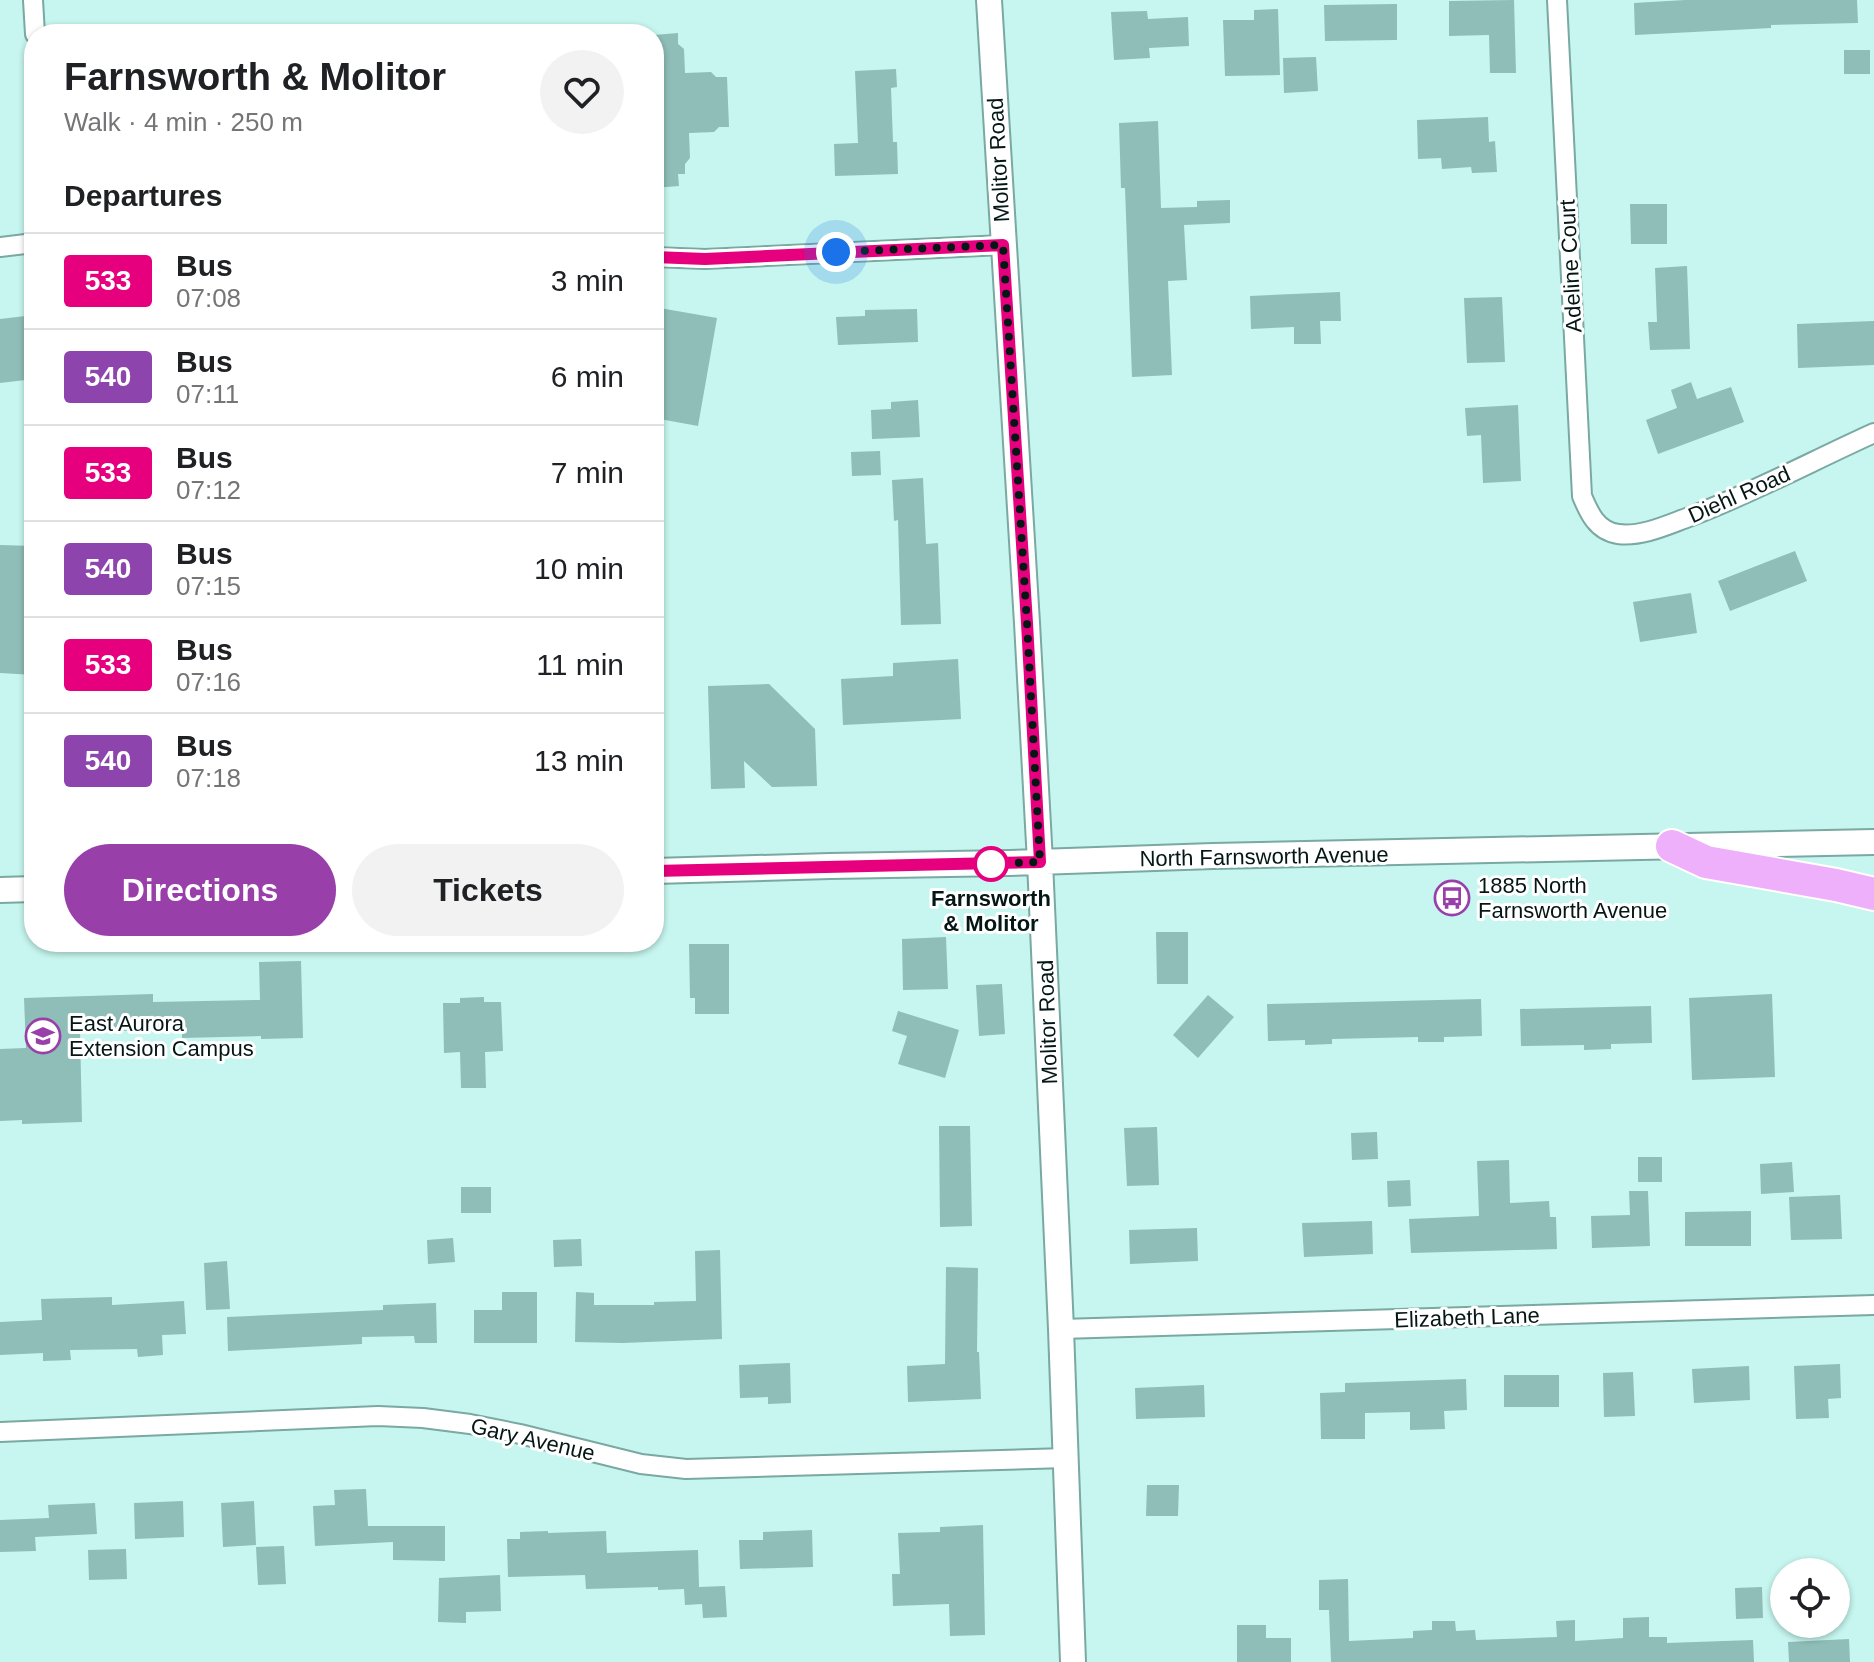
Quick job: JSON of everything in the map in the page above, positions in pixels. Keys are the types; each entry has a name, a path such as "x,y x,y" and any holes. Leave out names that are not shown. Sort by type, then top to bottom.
{"highway":[{"path":"1672,846 1706,862 1874,894"}],"street":[{"path":"33,0 34,24"},
{"name":"Molitor Road","path":"989,0 1040,862 1073,1662"},
{"name":"Adeline Court","path":"1557,0 1582,496 1599,526"},
{"path":"0,247 24,244"},
{"path":"664,257 705,259 1003,245"},
{"name":"Diehl Road","path":"1599,526 1615,534 1654,530 1732,501 1874,433"},
{"name":"North Farnsworth Avenue","path":"664,871 1874,842"},
{"path":"0,890 24,889"},
{"name":"Elizabeth Lane","path":"1061,1329 1874,1305"},
{"name":"Gary Avenue","path":"0,1432 378,1416 470,1424 641,1464 686,1469 1066,1458"}],"building":[{"path":"1514,0 1516,73 1490,73 1489,35 1449,36 1449,1"},
{"path":"1857,0 1858,23 1771,25 1771,28 1635,35 1634,3"},
{"path":"1397,4 1397,40 1325,41 1324,5"},
{"path":"1278,9 1280,75 1225,76 1223,20 1254,20 1254,10"},
{"path":"1147,11 1148,19 1188,17 1189,46 1149,48 1150,58 1114,60 1111,12"},
{"path":"678,33 678,44 684,49 685,73 711,72 716,77 727,77 729,127 719,127 714,132 689,133 690,158 685,164 685,174 678,174 679,186 664,187 664,34"},
{"path":"1844,50 1870,50 1870,74 1844,74"},
{"path":"1316,57 1318,91 1284,93 1283,58"},
{"path":"896,69 897,87 891,88 898,174 835,176 834,144 858,143 855,71"},
{"path":"1488,117 1489,142 1495,141 1497,172 1472,173 1471,167 1442,169 1441,158 1418,159 1417,120"},
{"path":"1158,121 1161,208 1197,207 1197,201 1230,200 1230,223 1184,225 1187,280 1168,281 1172,375 1132,377 1125,188 1121,188 1119,123"},
{"path":"1630,204 1667,204 1667,244 1631,244"},
{"path":"1687,266 1690,349 1650,350 1648,322 1657,322 1655,268"},
{"path":"1340,292 1341,321 1320,321 1321,344 1294,344 1294,327 1251,329 1250,296"},
{"path":"1502,297 1505,362 1467,363 1464,298"},
{"path":"664,309 717,318 698,426 664,420"},
{"path":"917,309 918,342 838,345 836,317 865,316 865,310"},
{"path":"24,316 24,380 0,383 0,319"},
{"path":"1874,321 1874,365 1798,368 1797,324"},
{"path":"1691,382 1697,399 1731,387 1744,422 1658,454 1646,420 1677,408 1671,390"},
{"path":"918,400 920,437 872,439 871,410 891,409 891,402"},
{"path":"1518,405 1521,481 1483,483 1481,435 1467,436 1465,408"},
{"path":"880,451 881,475 852,476 851,452"},
{"path":"923,478 926,544 938,543 941,624 901,625 898,520 894,521 892,480"},
{"path":"0,545 24,546 24,674 0,673"},
{"path":"1795,551 1807,581 1730,611 1718,581"},
{"path":"1691,593 1697,633 1640,642 1633,602"},
{"path":"958,659 961,719 843,725 841,679 893,676 893,663"},
{"path":"769,684 815,729 817,786 772,787 744,761 745,788 711,789 708,686"},
{"path":"1156,932 1188,932 1188,984 1157,984"},
{"path":"946,937 948,989 903,990 902,939"},
{"path":"689,944 729,944 729,1014 695,1014 695,998 690,998"},
{"path":"301,961 303,1038 182,1038 182,1029 80,1032 82,1122 22,1124 22,1120 0,1121 0,1049 26,1048 24,998 153,994 153,1002 260,1000 259,962"},
{"path":"1002,984 1005,1034 979,1036 976,985"},
{"path":"1772,994 1775,1077 1692,1080 1689,998"},
{"path":"1208,995 1234,1017 1198,1058 1173,1035"},
{"path":"484,997 484,1002 501,1002 503,1051 485,1052 486,1088 461,1088 460,1052 444,1053 443,1003 460,1003 460,998"},
{"path":"1481,999 1482,1036 1444,1037 1444,1042 1418,1042 1418,1037 1332,1039 1332,1044 1305,1045 1305,1040 1268,1041 1267,1004"},
{"path":"1651,1006 1652,1043 1611,1044 1611,1049 1584,1050 1584,1045 1521,1046 1520,1009"},
{"path":"898,1011 959,1030 945,1078 898,1064 907,1036 892,1031"},
{"path":"939,1126 970,1126 972,1226 940,1227"},
{"path":"1157,1127 1159,1185 1127,1186 1124,1128"},
{"path":"1377,1132 1378,1159 1352,1160 1351,1133"},
{"path":"1638,1157 1662,1157 1662,1182 1638,1182"},
{"path":"1509,1160 1510,1203 1549,1201 1550,1217 1556,1217 1557,1249 1411,1253 1409,1219 1479,1216 1477,1161"},
{"path":"1792,1162 1794,1192 1761,1194 1760,1164"},
{"path":"1410,1180 1411,1206 1388,1207 1387,1181"},
{"path":"461,1187 491,1187 491,1213 461,1213"},
{"path":"1629,1191 1648,1191 1650,1246 1592,1248 1591,1216 1630,1215"},
{"path":"1840,1195 1842,1239 1791,1240 1789,1197"},
{"path":"1751,1211 1751,1246 1685,1246 1685,1212"},
{"path":"1372,1221 1373,1254 1304,1257 1302,1223"},
{"path":"1197,1228 1198,1261 1130,1264 1129,1230"},
{"path":"453,1238 455,1262 428,1264 427,1240"},
{"path":"581,1239 582,1266 554,1267 553,1240"},
{"path":"720,1250 722,1339 575,1342 576,1292 594,1293 594,1305 696,1301 695,1251"},
{"path":"227,1261 230,1309 206,1310 204,1263"},
{"path":"946,1267 978,1268 977,1352 981,1399 908,1402 907,1366 945,1364"},
{"path":"502,1292 537,1292 537,1343 474,1343 474,1310 502,1310"},
{"path":"112,1297 112,1305 184,1301 186,1334 162,1335 163,1355 138,1357 137,1349 70,1350 71,1360 43,1361 43,1353 0,1355 0,1322 42,1320 41,1299"},
{"path":"436,1303 437,1343 415,1343 414,1336 362,1337 362,1344 228,1351 227,1317 383,1310 383,1305"},
{"path":"790,1363 791,1403 768,1404 768,1397 740,1398 739,1365"},
{"path":"1840,1364 1841,1398 1828,1399 1829,1418 1796,1419 1794,1366"},
{"path":"1749,1366 1750,1400 1694,1403 1692,1369"},
{"path":"1633,1372 1635,1416 1604,1417 1603,1373"},
{"path":"1504,1375 1559,1375 1559,1407 1504,1407"},
{"path":"1466,1379 1467,1410 1444,1411 1445,1429 1410,1430 1410,1412 1365,1413 1365,1439 1321,1439 1320,1393 1345,1392 1345,1383"},
{"path":"1204,1385 1205,1417 1136,1419 1135,1388"},
{"path":"1147,1485 1179,1485 1178,1516 1146,1516"},
{"path":"366,1489 368,1526 445,1526 445,1561 393,1560 393,1542 315,1546 313,1506 335,1505 334,1490"},
{"path":"183,1501 184,1537 135,1539 134,1503"},
{"path":"254,1501 256,1545 223,1547 221,1503"},
{"path":"95,1503 97,1534 35,1537 36,1551 0,1552 0,1520 49,1518 48,1505"},
{"path":"983,1525 985,1635 950,1636 949,1604 893,1606 892,1574 900,1574 898,1533 940,1532 940,1527"},
{"path":"812,1530 813,1567 740,1569 739,1540 763,1540 763,1532"},
{"path":"606,1531 607,1553 698,1550 699,1587 725,1586 727,1617 703,1618 702,1604 685,1605 684,1589 586,1589 585,1575 508,1577 507,1539 520,1539 520,1532"},
{"path":"284,1546 286,1584 258,1585 256,1547"},
{"path":"126,1549 127,1579 89,1580 88,1550"},
{"path":"500,1575 501,1611 466,1612 466,1623 438,1622 439,1578"},
{"path":"1348,1579 1349,1641 1413,1638 1413,1631 1432,1630 1432,1621 1455,1621 1456,1631 1475,1630 1476,1640 1557,1637 1556,1621 1575,1620 1575,1641 1623,1638 1623,1618 1649,1617 1649,1637 1667,1637 1667,1643 1753,1640 1754,1662 1331,1662 1329,1610 1319,1610 1319,1580"},
{"path":"1762,1587 1763,1618 1736,1619 1735,1588"},
{"path":"1237,1625 1266,1625 1266,1638 1291,1638 1291,1662 1237,1662"},
{"path":"1849,1639 1850,1662 1789,1662 1788,1642"}],"bus line":[{"name":"533","path":"664,258 705,259 1003,245 1040,862 664,871"}],"place":[{"name":"Farnsworth & Molitor","path":"991,864"},
{"name":"1885 North Farnsworth Avenue","path":"1452,898"},
{"name":"East Aurora Extension Campus","path":"43,1036"}],"route":[{"path":"836,252 1003,245 1040,862 985,864 991,864"}]}
